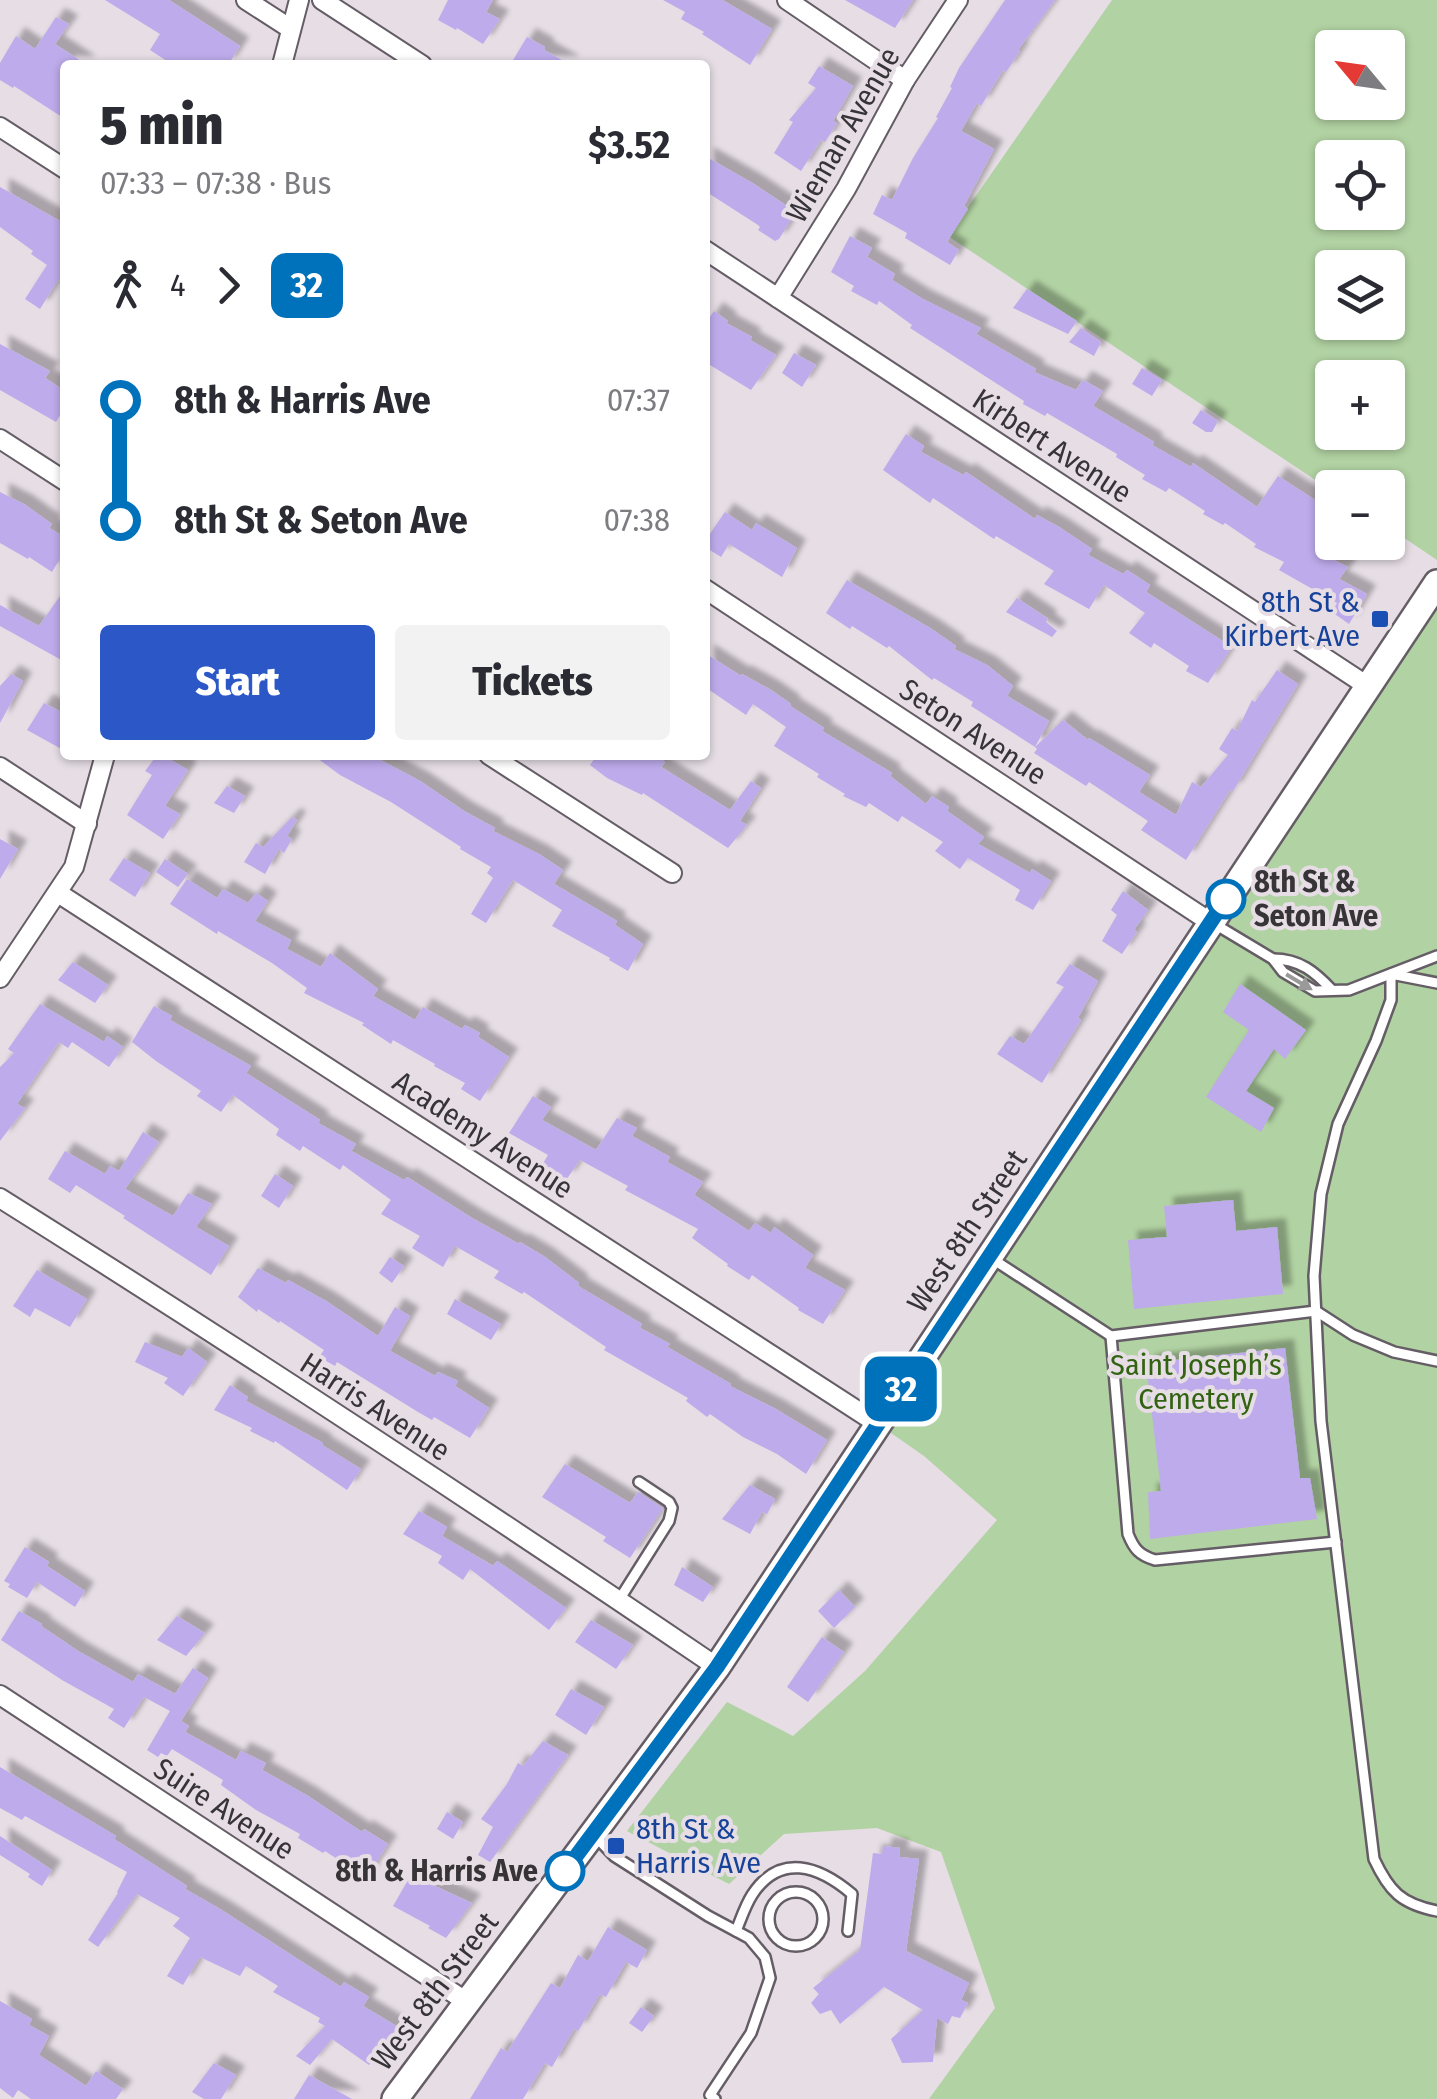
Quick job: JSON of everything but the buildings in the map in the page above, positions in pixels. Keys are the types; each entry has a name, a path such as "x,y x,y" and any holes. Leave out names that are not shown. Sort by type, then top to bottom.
{"street":[{"path":"246,0 291,28"},
{"path":"283,60 298,0"},
{"path":"322,0 414,60"},
{"path":"787,0 905,80"},
{"name":"Wieman Avenue","path":"778,298 834,211 905,80 958,0"},
{"path":"0,128 60,167"},
{"name":"Kirbert Avenue","path":"710,253 1369,687"},
{"path":"0,439 60,478"},
{"name":"West 8th Street","path":"395,2099 717,1667 1437,583"},
{"name":"Seton Avenue","path":"710,592 1210,922"},
{"path":"0,978 74,867 104,760"},
{"path":"496,760 672,873"},
{"path":"0,767 87,824"},
{"name":"Academy Avenue","path":"58,893 878,1424"},
{"name":"Harris Avenue","path":"0,1198 131,1280 717,1667"},
{"name":"Suire Avenue","path":"0,1695 467,2002"}],"lane":[{"path":"1210,922 1273,959 1283,972 1315,991 1348,990 1437,956"},
{"path":"1391,974 1437,983"},
{"path":"1391,974 1391,1000 1338,1124 1321,1194 1314,1276 1321,1421 1374,1859 1396,1895 1419,1908 1437,1912"},
{"path":"989,1256 1111,1336 1316,1311 1353,1335 1394,1352 1437,1362"},
{"path":"1111,1336 1128,1534 1142,1556 1155,1560 1336,1542"},
{"path":"619,1600 672,1513 669,1502 639,1482"},
{"path":"592,1834 614,1856 749,1938 765,1957 770,1978 751,2033 710,2096 715,2099"},
{"path":"736,1931 752,1894 774,1870 798,1867 832,1876 852,1894 848,1931"},
{"path":"798,1892 813,1898 822,1912 818,1935 805,1944 782,1942 771,1930 769,1914 783,1895 798,1892"},
{"path":"753,1943 771,1930"}],"green space":[{"path":"1112,0 1437,0 1437,560 1405,538 1405,470 1315,470 1315,480 948,236"},
{"name":"Saint Joseph’s Cemetery","path":"1437,583 1437,2099 929,2099 995,2008 941,1852 877,1828 784,1834 729,1884 627,1831 727,1702 793,1736 865,1671 997,1520 924,1456 878,1424"}],"bus line":[{"name":"32","path":"565,1871 717,1667 1226,899"}],"place":[{"name":"8th St & Kirbert Ave","path":"1380,619"},
{"name":"8th St & Seton Ave","path":"1226,899"},
{"name":"8th St & Harris Ave","path":"616,1846"},
{"name":"8th & Harris Ave","path":"565,1871"}]}
